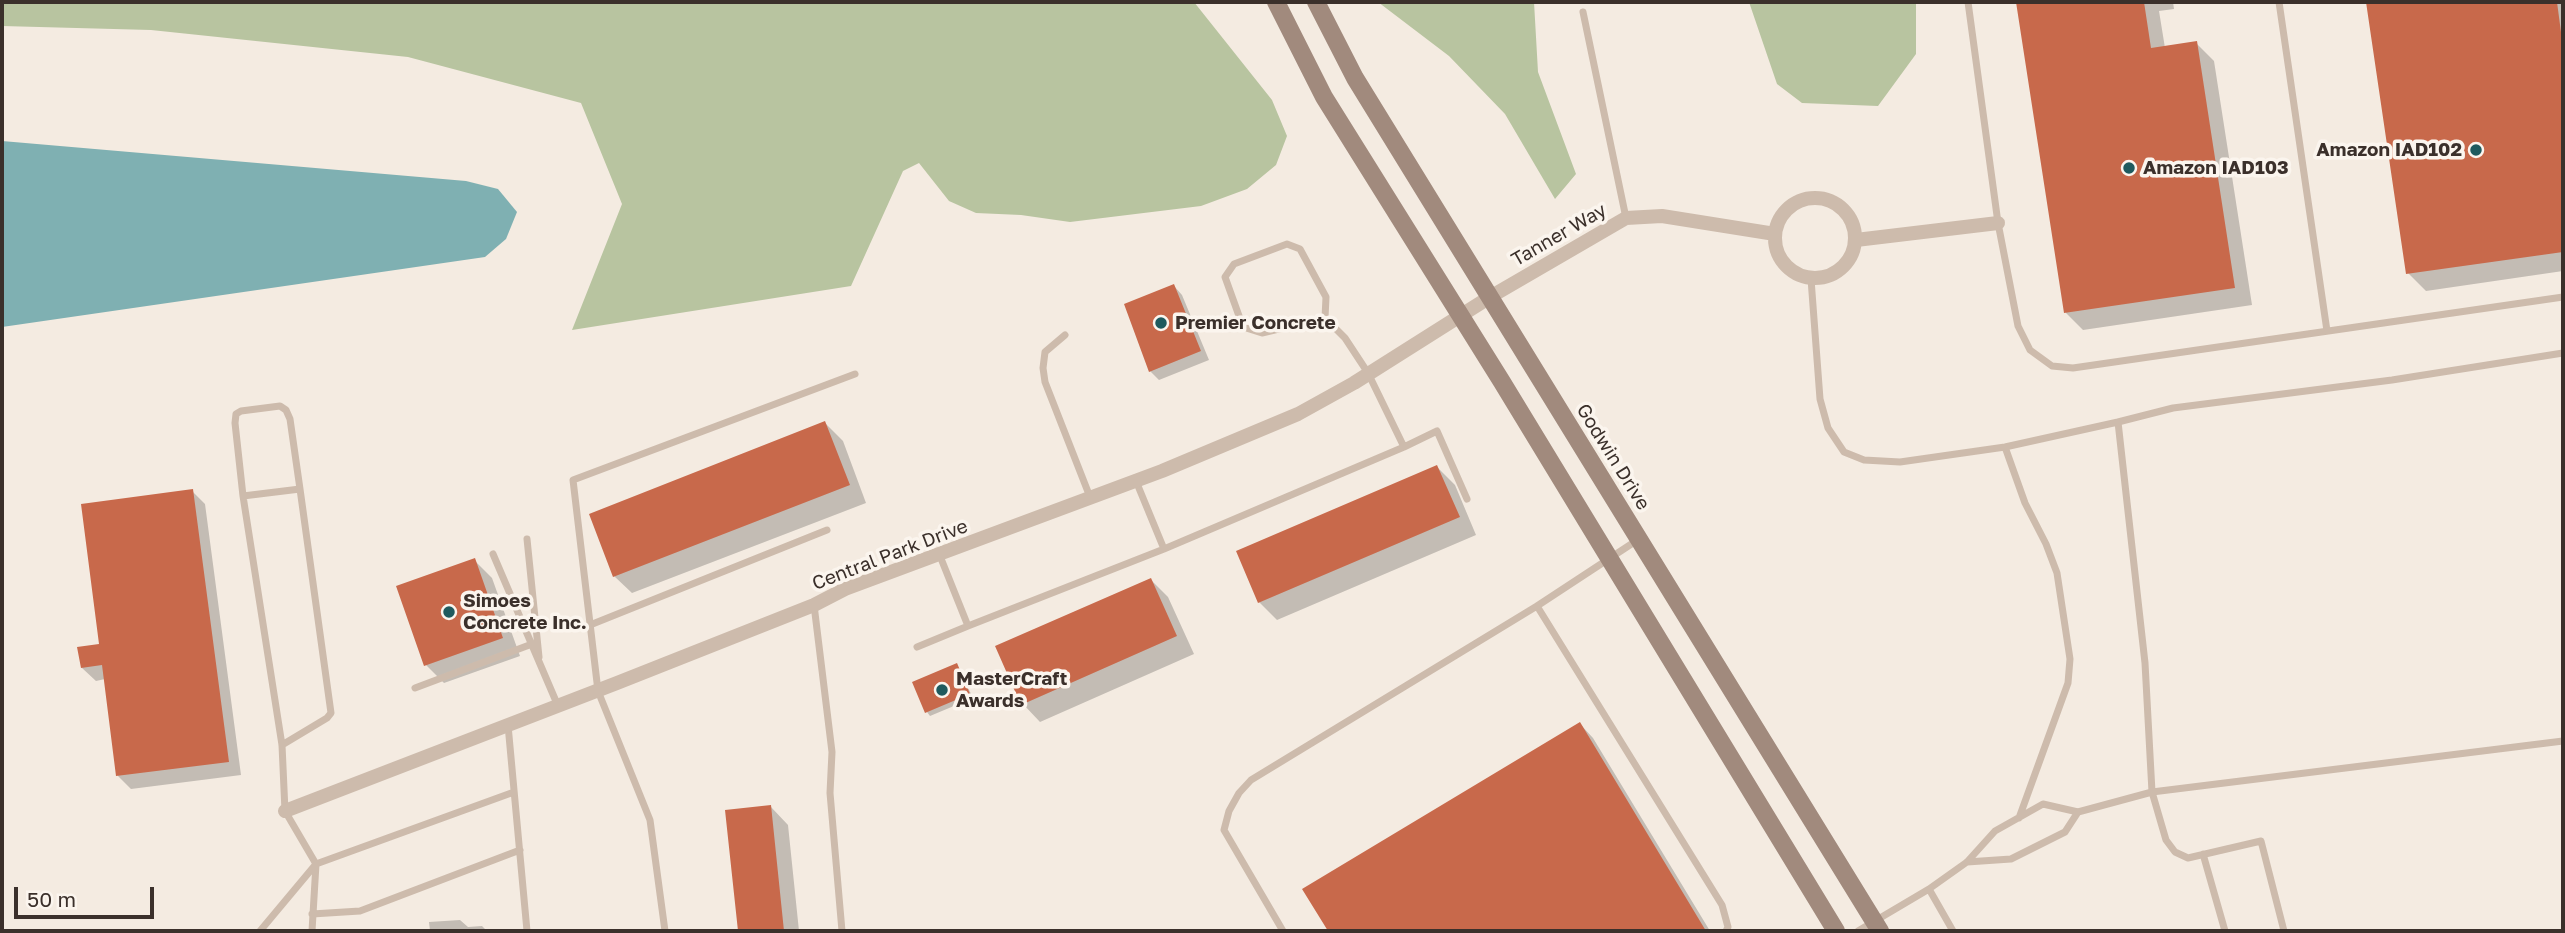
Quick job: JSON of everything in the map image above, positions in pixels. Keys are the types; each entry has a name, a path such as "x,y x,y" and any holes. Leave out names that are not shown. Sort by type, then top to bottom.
{"street":[{"path":"1276,2 1324,97 1836,931"},
{"name":"Godwin Drive","path":"1315,2 1355,78 1877,927"},
{"path":"1810,198 1824,199 1837,204 1847,214 1854,226 1856,240 1846,265 1835,274 1811,279 1799,276 1780,259 1775,234 1778,222 1786,210 1797,202 1810,198"},
{"name":"Tanner Way","path":"1490,297 1626,218 1662,216 1775,234"},
{"path":"1856,240 1997,223"},
{"name":"Central Park Drive","path":"285,811 814,605 845,589 940,556 1136,481 1298,414 1490,297"}],"lane":[{"path":"1968,2 1997,223 2018,326 2030,350 2052,366 2073,368 2563,297"},
{"path":"2279,2 2327,331"},
{"path":"1583,12 1626,218"},
{"path":"1325,318 1262,333 1243,327 1225,277 1234,264 1286,244 1300,249 1326,297 1325,318 1345,338 1368,373 1404,447"},
{"path":"1811,279 1820,399 1828,428 1844,452 1864,460 1900,462 2005,447 2173,408 2392,380 2563,353"},
{"path":"1065,335 1045,352 1045,382 1090,498"},
{"path":"665,931 650,820 597,691 573,480 855,374"},
{"path":"282,745 331,713 290,419 286,410 280,406 241,411 236,414 235,423 243,496 282,745 285,811 316,864 312,931"},
{"path":"2118,422 2145,663 2152,792 2166,840 2175,852 2188,858 2261,841 2284,931"},
{"path":"917,647 1164,549 1437,431 1467,499"},
{"path":"2005,447 2025,503 2057,573 2070,659 2068,683 2018,818"},
{"path":"1136,481 1164,549"},
{"path":"243,496 300,489"},
{"path":"590,625 827,530"},
{"path":"527,539 540,664"},
{"path":"1283,931 1224,830 1238,793 1251,780 1537,606 1639,539"},
{"path":"493,554 558,706"},
{"path":"940,556 968,626"},
{"path":"814,605 832,752 830,793 842,931"},
{"path":"1537,606 1722,905 1728,927 1726,931"},
{"path":"415,688 532,644"},
{"path":"508,724 527,931"},
{"path":"1858,931 1877,927 1967,862 1995,831 2043,804 2078,812 2152,792 2563,741"},
{"path":"260,931 316,864 514,792"},
{"path":"1967,862 2011,859 2064,832 2078,812"},
{"path":"312,914 360,911 520,850"},
{"path":"2203,854 2225,931"},
{"path":"1929,889 1953,931"}],"green space":[{"path":"2,2 1194,2 1272,100 1287,136 1276,165 1247,189 1201,206 1070,222 1021,215 976,213 949,201 919,163 903,171 851,286 572,330 622,204 581,103 408,57 151,30 2,26"},
{"path":"1378,2 1534,2 1538,72 1576,174 1555,199 1505,114 1449,56"},
{"path":"1749,2 1916,2 1916,54 1878,106 1802,103 1777,84"}],"water":[{"path":"2,141 466,181 498,189 517,212 506,239 485,257 2,327"}],"building":[{"name":"Amazon IAD103","path":"2016,2 2144,2 2151,48 2197,41 2235,288 2064,313"},
{"name":"Amazon IAD102","path":"2366,2 2557,2 2563,47 2563,252 2406,274"},
{"name":"Premier Concrete","path":"1174,284 1201,351 1149,372 1124,304"},
{"path":"825,421 850,485 613,577 589,514"},
{"path":"1437,465 1460,517 1258,603 1236,551"},
{"path":"193,489 229,762 116,776 102,665 81,668 77,647 99,644 81,504"},
{"name":"Simoes Concrete Inc.","path":"475,558 503,638 424,666 396,586"},
{"path":"1151,578 1177,636 1021,705 995,646"},
{"name":"MasterCraft Awards","path":"957,663 970,694 925,713 912,682"},
{"path":"1580,722 1706,931 1328,931 1302,889"},
{"path":"771,805 784,931 738,931 725,810"}],"place":[{"name":"Amazon IAD102","path":"2476,150"},
{"name":"Amazon IAD103","path":"2129,168"},
{"name":"Premier Concrete","path":"1161,323"},
{"name":"Simoes Concrete Inc.","path":"449,612"},
{"name":"MasterCraft Awards","path":"942,690"}]}
